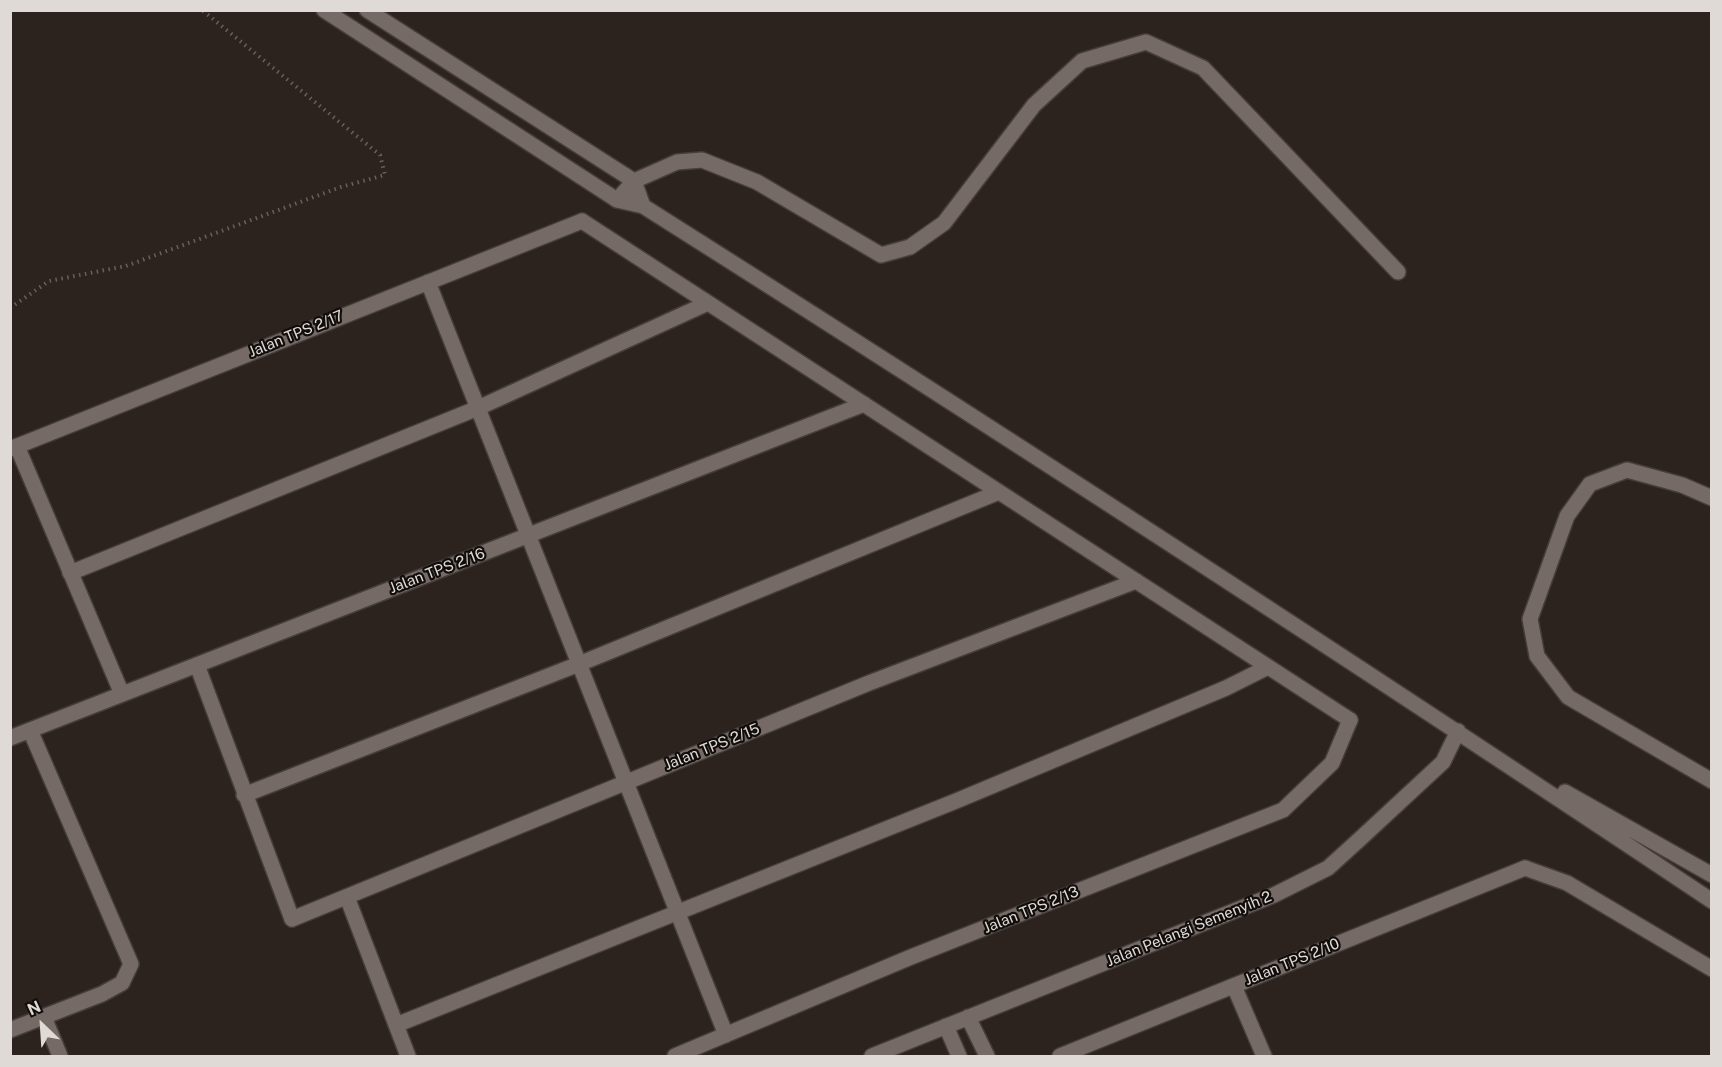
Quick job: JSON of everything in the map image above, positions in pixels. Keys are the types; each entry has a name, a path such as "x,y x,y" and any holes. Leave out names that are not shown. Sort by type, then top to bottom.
{"street":[{"path":"324,10 617,200 643,206 989,425 1458,731 1712,901"},
{"path":"367,10 634,181 643,206"},
{"path":"617,200 634,181 677,162 702,160 757,182 881,255 910,247 944,223 1034,105 1082,61 1146,42 1203,68 1398,272"},
{"name":"Jalan TPS 2/17","path":"14,448 582,221 708,303"},
{"path":"428,282 726,1035"},
{"path":"70,573 478,408 708,303 1268,667"},
{"name":"Jalan TPS 2/16","path":"10,738 864,404"},
{"path":"14,448 122,694"},
{"path":"1712,498 1682,485 1627,470 1590,483 1567,516 1530,619 1537,656 1568,697 1712,781"},
{"path":"197,665 244,795 579,664 999,492"},
{"name":"Jalan TPS 2/15","path":"244,795 292,919 868,683 1136,581"},
{"path":"396,1025 956,801 1226,688 1268,667"},
{"name":"Jalan TPS 2/13","path":"675,1056 911,957 1283,810 1332,764 1350,720 1268,667"},
{"path":"10,1030 102,994 122,982 131,964 30,730"},
{"path":"1458,731 1712,875"},
{"name":"Jalan Pelangi Semenyih 2","path":"872,1056 1274,895 1328,868 1443,762 1458,731"},
{"name":"Jalan TPS 2/10","path":"1060,1056 1525,868 1567,883 1712,969"},
{"path":"347,897 408,1056"},
{"path":"1234,986 1264,1056"},
{"path":"44,1017 60,1056"},
{"path":"968,1017 987,1056"},
{"path":"946,1026 959,1056"}],"path":[{"path":"10,308 49,281 126,266 341,187 385,175 380,155 202,10"}]}
